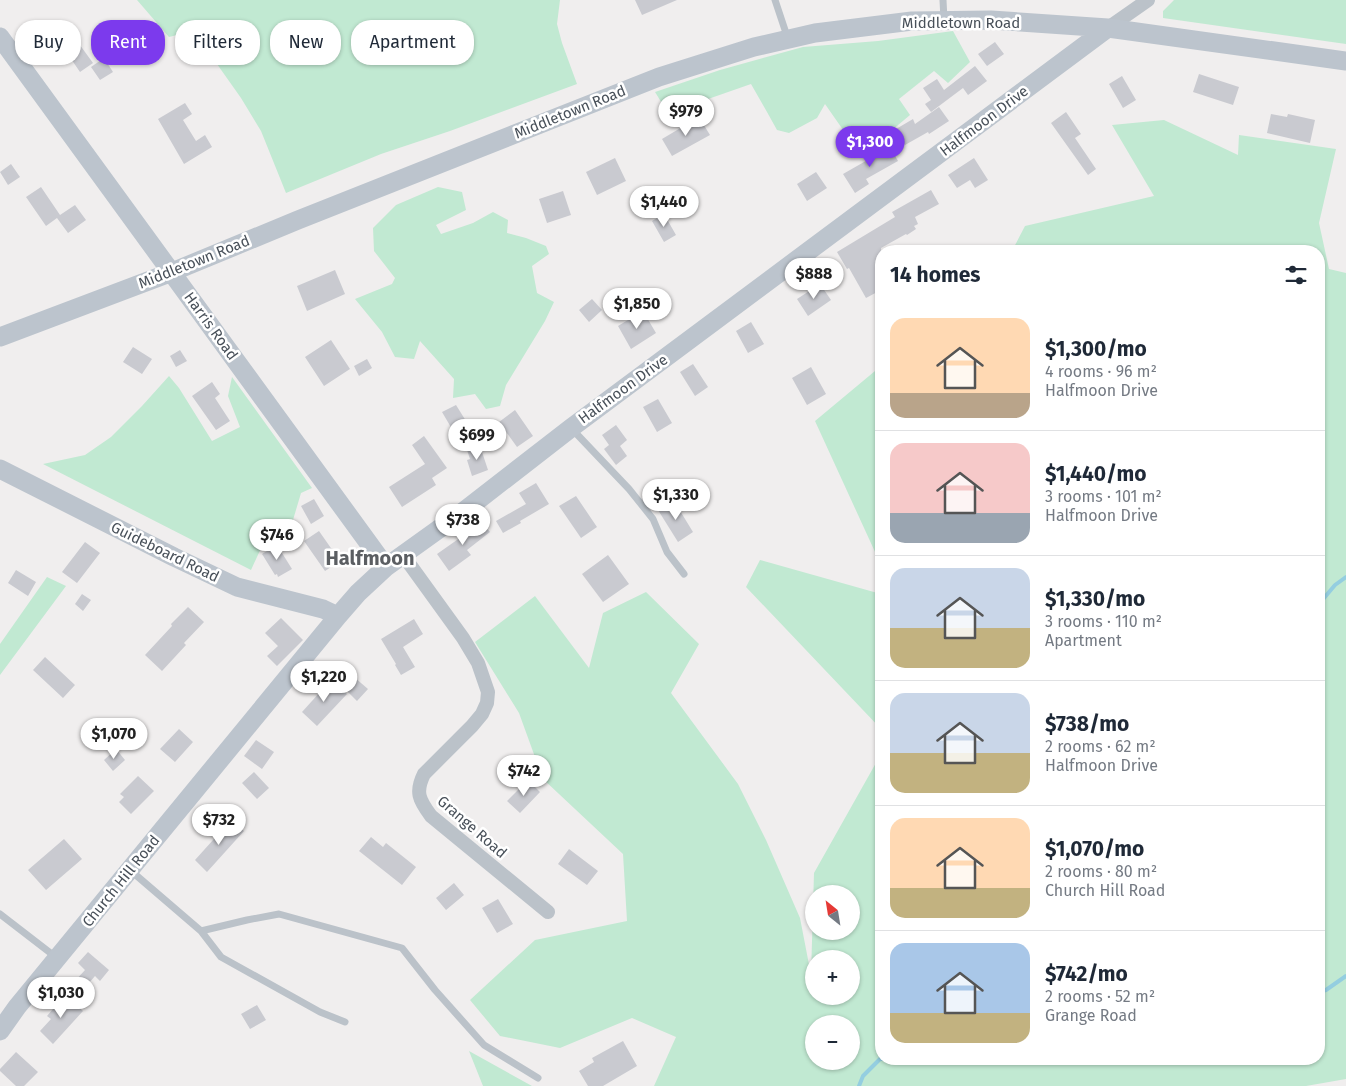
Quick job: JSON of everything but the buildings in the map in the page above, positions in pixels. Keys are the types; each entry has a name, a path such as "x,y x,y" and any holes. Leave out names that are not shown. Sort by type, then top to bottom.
{"street":[{"path":"1108,28 1148,0"},
{"name":"Middletown Road","path":"0,337 172,272 306,216 658,77 754,47 788,39 912,21 990,20 1108,28 1346,61"},
{"name":"Halfmoon Drive","path":"338,616 358,592 386,567 464,512 571,428 1108,28"},
{"name":"Harris Road","path":"0,37 386,567"},
{"name":"Guideboard Road","path":"0,469 237,587 323,609 338,616"},
{"name":"Grange Road","path":"403,555 463,638 478,663 488,692 487,703 482,714 424,774 418,792 422,804 431,816 548,912"},
{"name":"Church Hill Road","path":"0,1031 17,1007 338,616"}],"lane":[{"path":"776,0 788,39"},
{"path":"943,0 944,20"},
{"path":"571,428 628,489 653,519 667,552 684,574"},
{"path":"130,870 201,931 221,957 320,1012 344,1022"},
{"path":"0,914 58,958"},
{"path":"201,931 279,914 402,948 435,990 484,1046 538,1078"}],"green space":[{"path":"137,0 560,0 557,24 577,84 450,131 381,154 286,193 261,131 218,65 260,65 260,20 175,20 175,36 169,37 165,32 165,20 154,20"},
{"path":"1174,0 1346,0 1346,44 1163,18 1163,11"},
{"path":"953,31 970,62 948,83 934,71 899,99 910,115 872,147 848,137 825,104 817,118 789,133 777,130 751,84 668,113 655,92 720,70 803,47 878,41"},
{"path":"1164,120 1238,155 1239,135 1336,149 1319,223 1324,245 1015,245 1025,226 1154,196 1112,125"},
{"path":"438,187 462,192 466,210 436,225 441,234 473,223 493,212 508,220 507,233 546,246 549,254 532,266 537,293 554,302 545,321 506,385 500,406 486,409 475,394 453,398 454,379 420,341 414,359 395,357 382,332 355,299 392,284 395,278 374,251 373,228 396,205"},
{"path":"1325,251 1329,269 1346,273 1346,1079 1306,1086 654,1086 676,1037 632,1018 560,1048 500,1036 470,1000 535,940 627,921 623,854 543,779 519,713 475,642 535,596 589,668 603,613 646,592 699,644 671,693 738,784 766,840 800,918 806,950 805,1005 860,1005 860,950 812,950 812,940 860,940 860,885 814,885 814,873 875,765 875,1065 1325,1065"},
{"path":"875,371 875,552 815,421"},
{"path":"169,376 179,388 212,441 240,427 228,396 232,377 312,488 301,493 293,520 268,533 251,570 43,464 85,455 111,437"},
{"path":"760,560 875,592 875,723 746,587"},
{"path":"47,577 66,586 0,675 0,644"},
{"path":"469,1051 532,1086 483,1086"}],"waterway":[{"path":"1325,597 1335,585 1346,577"},
{"path":"1325,990 1346,976"},
{"path":"859,1086 863,1076 875,1064"}],"district":[{"name":"Halfmoon","path":"370,558"}]}
